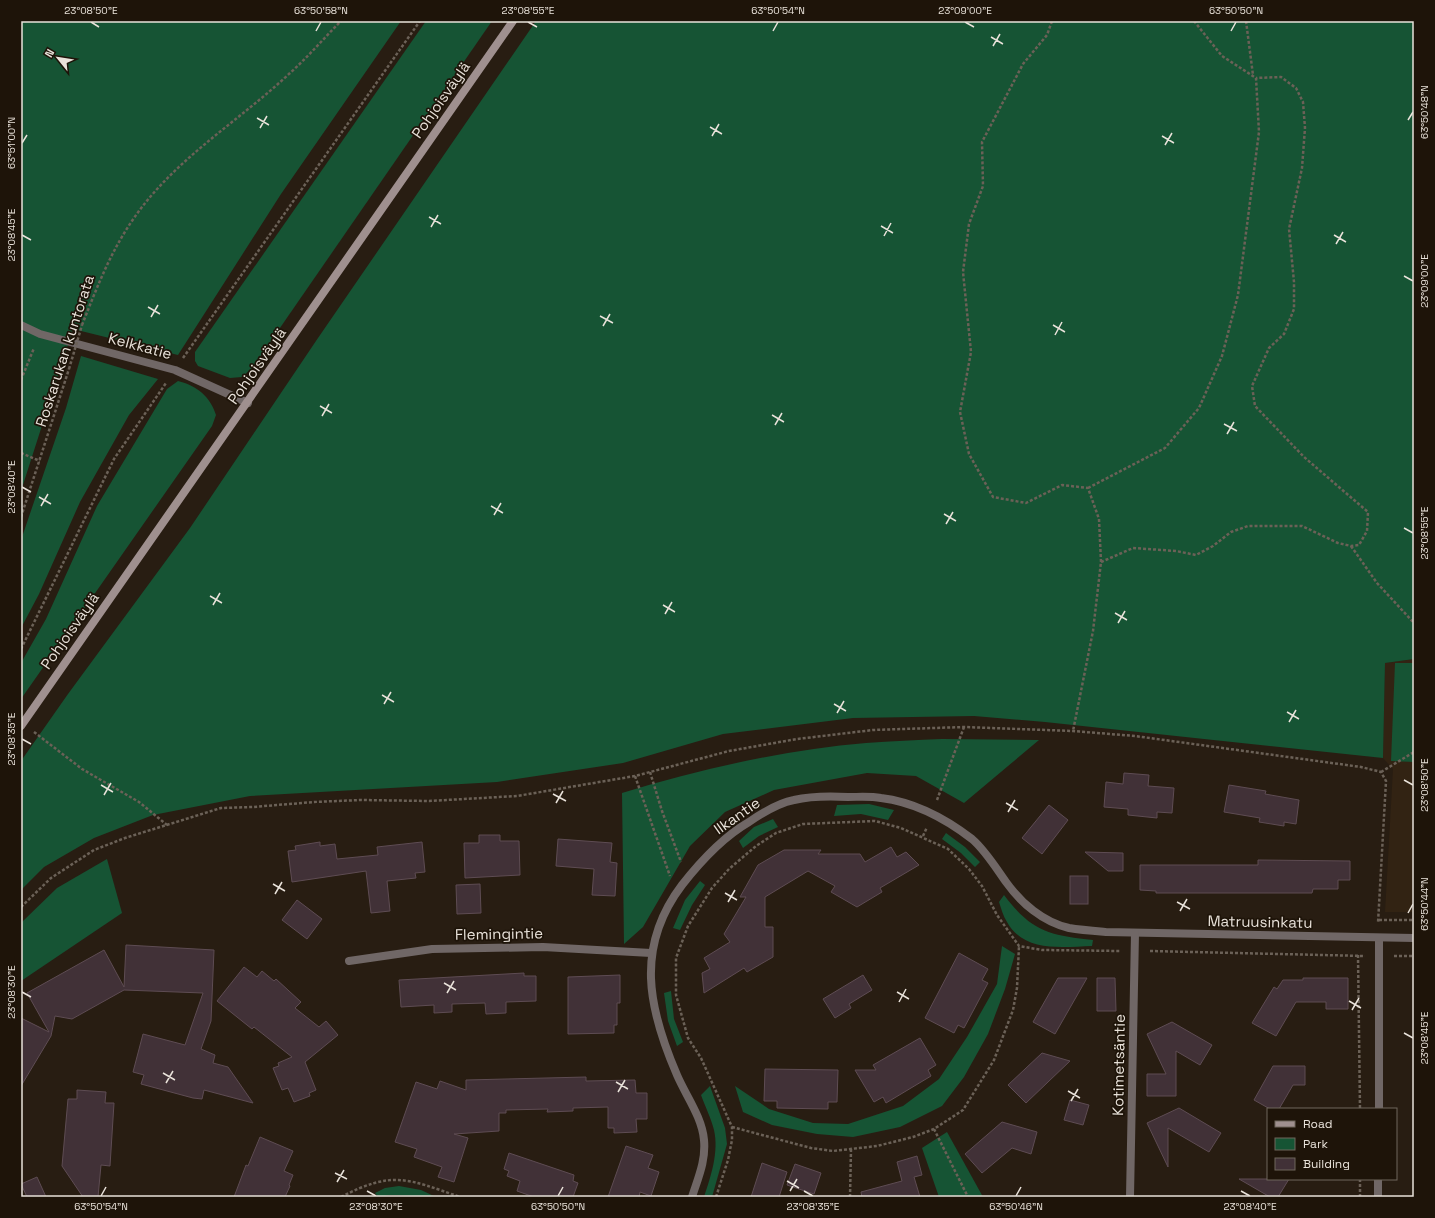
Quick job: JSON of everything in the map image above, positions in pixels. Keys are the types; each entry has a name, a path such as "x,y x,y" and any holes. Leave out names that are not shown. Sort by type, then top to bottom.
{"main road":[{"name":"Pohjoisväylä","path":"21,726 248,403 513,21"}],"street":[{"name":"Kelkkatie","path":"21,325 40,334 175,370 248,403"},
{"name":"Ilkantie","path":"692,1197 703,1164 704,1142 702,1127 676,1073 658,1021 651,993 651,954 658,928 676,894 688,878 716,847 742,825 766,811 792,800 826,796 880,798 900,801 932,814 953,825 974,841 1024,903 1037,913 1050,921 1069,928 1106,932"},
{"name":"Matruusinkatu","path":"1106,932 1414,938"},
{"name":"Kotimetsäntie","path":"1130,1197 1135,933"},
{"path":"1378,1108 1379,938"},
{"name":"Flemingintie","path":"349,961 432,949 543,947 651,954"},
{"path":"1378,1180 1378,1197"}],"path":[{"name":"Roskarukan kuntorata","path":"21,516 40,462 82,325 103,270 129,226 150,198 202,145 290,74 340,21"},
{"path":"21,649 114,459 217,307 338,140 420,21"},
{"path":"1052,21 1047,35 1023,64 982,142 983,186 969,224 963,272 971,352 960,412 969,454 992,497 1026,503 1062,485 1088,488 1164,448 1199,408 1222,356 1238,295 1259,132 1256,78"},
{"path":"1101,562 1133,548 1176,551 1196,555 1213,546 1231,532 1248,526 1302,526 1338,543 1351,546 1359,545 1367,531 1368,512 1304,457 1256,406 1252,386 1270,348 1284,334 1294,309 1294,282 1289,229 1302,168 1304,128 1303,102 1296,88 1281,77 1256,78 1222,56 1194,21"},
{"path":"1246,21 1253,76"},
{"path":"21,380 40,334"},
{"path":"21,453 40,462"},
{"path":"1073,731 1093,631 1101,562 1099,519 1088,488"},
{"path":"1351,546 1377,583 1414,623"},
{"path":"923,836 964,727"},
{"path":"21,907 51,878 94,850 221,808 253,808 314,802 361,800 429,801 517,796 635,776 729,751 798,739 873,730 964,727 1073,731 1135,736 1354,766 1381,772 1414,752"},
{"path":"39,737 82,769 139,802 168,826"},
{"path":"650,772 662,811 688,878"},
{"path":"1379,938 1378,920 1386,781 1381,772"},
{"path":"635,776 676,894"},
{"path":"716,1197 728,1160 732,1140 732,1127 701,1058 688,1038 676,995 676,958 688,926 712,888 729,869 756,846 776,833 803,824 875,821 923,836 948,849 969,869 982,886 997,915 1019,946 1017,988 1013,1010 994,1060 962,1110 934,1129 913,1137 884,1144 834,1151 811,1148 732,1127"},
{"path":"1378,920 1414,920"},
{"path":"1019,946 1042,950 1414,956"},
{"path":"1358,955 1360,1108"},
{"path":"934,1129 968,1197"},
{"path":"850,1197 851,1149"},
{"path":"341,1197 362,1186 393,1179 406,1180 460,1197"},
{"path":"1360,1180 1360,1197"}],"shaded area":[{"path":"1414,659 1414,912 1385,912 1393,769 1383,758 1385,663"}],"green space":[{"path":"21,21 401,21 281,194 178,355 73,329 21,491"},
{"path":"426,21 492,21 253,367 242,377 230,378 198,366 195,361 195,352"},
{"path":"536,21 1414,21 1414,659 1385,663 1383,758 1045,722 974,716 853,718 723,734 623,763 497,782 250,796 153,815 94,838 44,867 21,890 21,761 68,694 190,528 318,338"},
{"path":"81,356 158,379 129,415 80,502 39,594 21,628 21,540 66,408"},
{"path":"178,381 197,389 210,402 216,415 212,426 21,699 21,663 46,619 97,506 167,389"},
{"path":"1395,663 1414,663 1414,762 1391,761"},
{"path":"942,739 1039,740 964,803 916,776 867,773 774,790 725,812 690,846 643,927 624,944 622,793 712,768 804,750 866,743"},
{"path":"869,804 894,810 888,820 861,814 834,816 837,805"},
{"path":"773,819 778,827 759,836 743,848 739,841 754,827"},
{"path":"946,833 965,847 980,862 975,867 961,853 942,839"},
{"path":"107,859 122,913 21,981 21,923 57,888"},
{"path":"700,881 705,885 692,905 680,930 673,928 685,900"},
{"path":"1004,895 1024,917 1042,930 1064,936 1093,940 1092,946 1045,946 1023,939 1014,932 1004,917 999,902"},
{"path":"1002,946 1015,954 1005,989 988,1034 964,1077 942,1106 900,1127 853,1137 817,1134 772,1125 743,1112 735,1086 769,1109 813,1123 848,1124 903,1106 939,1079 967,1037 997,984"},
{"path":"671,991 674,1019 683,1042 677,1046 668,1021 664,993"},
{"path":"710,1086 725,1128 727,1144 712,1197 704,1197 712,1172 716,1147 713,1126 701,1095"},
{"path":"947,1132 983,1197 939,1197 922,1148"},
{"path":"399,1186 421,1190 436,1197 391,1195 378,1197 375,1193 385,1188"}],"building":[{"path":"1124,773 1149,775 1148,786 1174,788 1172,813 1157,812 1157,818 1128,815 1128,809 1104,807 1106,782 1123,784"},
{"path":"1229,785 1266,791 1265,794 1299,800 1296,824 1284,822 1284,826 1259,822 1260,818 1224,812"},
{"path":"1049,805 1068,820 1042,854 1022,838"},
{"path":"479,835 500,835 500,841 519,841 520,875 465,878 464,843 479,843"},
{"path":"558,839 612,843 610,862 617,863 615,896 592,895 594,869 556,866"},
{"path":"320,842 320,846 335,844 337,859 378,855 377,847 422,842 425,872 415,873 416,878 387,881 390,911 371,913 366,871 292,882 288,851 296,850 295,846"},
{"path":"891,847 897,857 906,852 919,865 880,888 882,892 857,907 831,892 835,886 808,871 765,897 765,927 773,927 773,957 747,972 744,968 704,993 702,973 710,969 704,958 730,942 724,934 746,897 740,897 758,865 784,850 821,850 818,854 860,854 865,862"},
{"path":"1085,852 1123,853 1123,871 1108,871"},
{"path":"1258,860 1350,861 1350,880 1338,880 1338,889 1313,889 1312,893 1156,893 1156,891 1140,890 1140,865 1258,865"},
{"path":"1070,876 1088,876 1088,904 1070,904"},
{"path":"480,884 481,913 457,914 456,885"},
{"path":"297,900 322,919 307,939 282,920"},
{"path":"126,945 214,950 211,1021 201,1049 215,1055 213,1063 228,1067 253,1103 204,1090 202,1099 193,1098 141,1084 144,1075 133,1072 143,1034 185,1045 203,993 124,990 72,1019 55,1016 51,1036 21,1086 21,1018 49,1032 27,993 104,950 124,987"},
{"path":"959,953 988,969 982,980 988,983 964,1028 958,1025 954,1033 925,1018"},
{"path":"244,967 257,977 262,971 274,981 276,979 301,1002 295,1008 319,1027 326,1021 338,1035 305,1062 316,1090 309,1093 310,1096 294,1102 288,1088 282,1090 273,1068 279,1066 278,1063 292,1057 254,1027 252,1029 217,1001"},
{"path":"524,973 524,976 536,976 536,1001 506,1002 506,1013 486,1014 485,1003 452,1004 452,1012 434,1013 434,1005 401,1007 399,980"},
{"path":"620,975 620,1003 617,1003 617,1025 614,1025 614,1033 568,1034 568,977"},
{"path":"863,975 872,990 849,1004 851,1008 835,1018 823,999"},
{"path":"1058,978 1087,978 1055,1034 1033,1022"},
{"path":"1097,978 1115,978 1116,1011 1097,1011"},
{"path":"1303,978 1348,978 1348,1009 1326,1009 1326,1002 1296,1002 1276,1036 1252,1023 1274,987 1277,989 1283,980 1303,980"},
{"path":"1172,1022 1212,1045 1200,1065 1176,1051 1176,1096 1147,1096 1147,1074 1166,1074 1147,1034"},
{"path":"920,1038 936,1065 928,1070 931,1076 886,1103 883,1097 874,1102 855,1070 876,1070 873,1065"},
{"path":"1042,1053 1070,1061 1026,1103 1008,1085"},
{"path":"1273,1066 1305,1066 1305,1085 1293,1085 1280,1108 1268,1108 1254,1100"},
{"path":"765,1069 838,1070 837,1102 828,1102 828,1109 777,1108 777,1101 764,1101"},
{"path":"586,1077 586,1081 635,1080 636,1093 647,1093 647,1119 636,1119 637,1132 614,1133 614,1128 608,1128 608,1107 573,1108 573,1111 547,1112 548,1109 506,1110 506,1113 499,1113 499,1131 454,1134 468,1138 454,1182 438,1177 442,1167 414,1157 417,1149 395,1142 416,1082 437,1089 440,1081 466,1090 466,1080"},
{"path":"77,1090 106,1092 105,1103 114,1103 110,1166 101,1165 98,1197 83,1197 62,1166 68,1099 77,1099"},
{"path":"1070,1100 1089,1105 1083,1125 1064,1120"},
{"path":"1179,1108 1221,1133 1209,1152 1168,1128 1168,1167 1147,1123"},
{"path":"1002,1122 1037,1132 1031,1154 1012,1148 982,1173 965,1154"},
{"path":"260,1137 293,1151 284,1171 293,1175 289,1185 290,1186 285,1197 234,1197 246,1165 248,1166"},
{"path":"626,1146 653,1155 648,1168 659,1172 651,1196 640,1192 639,1197 608,1197"},
{"path":"509,1153 574,1175 573,1181 578,1183 573,1197 534,1197 517,1191 520,1181 507,1176 509,1171 504,1169"},
{"path":"917,1156 922,1175 914,1177 920,1197 862,1197 861,1192 902,1181 897,1162"},
{"path":"762,1163 787,1172 779,1197 751,1197"},
{"path":"795,1164 821,1173 814,1194 787,1185"},
{"path":"37,1177 46,1197 27,1197 21,1184"},
{"path":"1239,1179 1288,1180 1278,1197 1270,1197"}]}
